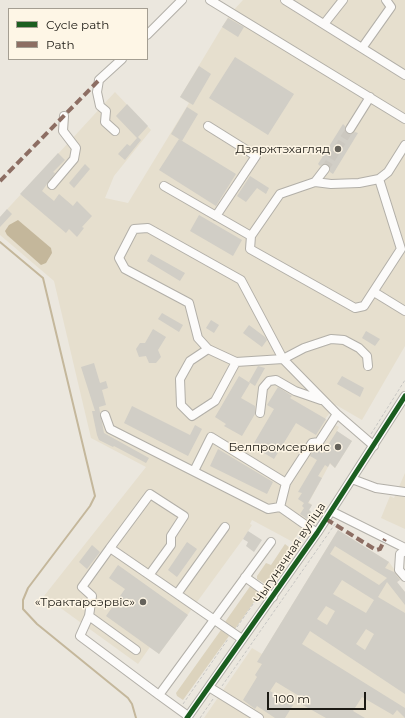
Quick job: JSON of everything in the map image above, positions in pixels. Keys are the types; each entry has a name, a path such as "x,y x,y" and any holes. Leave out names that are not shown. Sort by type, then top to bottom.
{"street":[{"path":"148,33 182,0"},
{"path":"210,0 370,96 405,119"},
{"path":"285,0 405,75"},
{"path":"324,24 344,0"},
{"path":"362,48 391,2"},
{"path":"115,131 105,122 106,111 100,106 96,92 99,80 121,60"},
{"path":"350,129 370,96"},
{"path":"52,185 74,159 76,148 63,131 64,116"},
{"path":"208,126 256,156 216,216"},
{"path":"379,179 401,249 364,306 355,308 250,249 251,236 280,194 315,182 331,184 359,183 379,179 388,172 405,145"},
{"path":"315,182 325,169"},
{"path":"164,186 251,236"},
{"path":"368,366 367,356 359,348 344,340 331,338 304,348 283,359 236,362 208,349 198,338 189,303 125,270 119,258 134,229 148,228 241,280 283,359 338,414 374,446"},
{"path":"374,292 405,311"},
{"path":"208,349 190,362 180,379 181,405 192,416 215,401 236,362"},
{"path":"260,413 263,388 270,381 276,380 295,391 324,400"},
{"name":"Чыгуначная вуліца","path":"188,717 273,597 327,510 352,479 405,396"},
{"path":"280,507 286,483 312,443 320,442 338,414"},
{"path":"106,415 110,429 268,509 280,507 314,530"},
{"path":"194,471 211,437 286,483"},
{"path":"352,479 376,488 405,492"},
{"path":"150,574 171,545 171,536 184,516 150,494 82,587 92,596 89,616 80,636 188,717"},
{"path":"327,510 405,549 400,554 399,570 405,577"},
{"path":"177,594 225,527"},
{"path":"159,695 271,542"},
{"path":"110,548 150,574 242,639"},
{"path":"245,577 273,597"},
{"path":"89,616 136,650"},
{"path":"209,686 258,718"}],"path":[{"path":"367,440 405,380"},
{"path":"179,709 305,531 314,530 327,510"},
{"path":"200,718 335,524"}],"shaded area":[{"path":"243,0 405,0 405,346 362,420 336,405 325,419 339,427 337,431 352,441 335,468 330,464 328,467 309,502 312,505 309,510 311,512 293,542 252,520 250,524 252,525 243,539 159,654 150,647 138,664 44,596 146,467 91,438 54,281 0,235 0,217 115,92 151,130 114,176 105,198 128,203 189,103 180,97 230,14"},
{"path":"18,220 51,248 52,253 46,263 41,265 7,235 5,231 9,225"},
{"path":"405,473 405,529 381,518 390,496 394,498"},
{"path":"338,530 389,562 401,579 397,582 405,592 405,718 204,718 252,648 262,654"},
{"path":"285,544 290,548 265,584 257,579 257,576 266,563 271,565"},
{"path":"251,585 261,592 235,629 225,622"},
{"path":"221,630 229,636 183,700 177,696 176,693"}],"building":[{"path":"228,18 244,27 238,37 222,27"},
{"path":"235,57 294,94 268,135 209,98"},
{"path":"199,66 211,74 193,105 180,97"},
{"path":"127,104 148,126 138,137 141,140 125,160 118,154 127,144 130,146 137,138 116,116"},
{"path":"187,107 198,114 182,141 171,134"},
{"name":"Дзяржтэхагляд","path":"343,124 347,134 352,134 355,132 358,133 333,174 330,172 330,167 328,164 323,164 320,166 318,164"},
{"path":"179,139 236,174 216,206 159,170"},
{"path":"58,153 65,160 53,172 55,173 42,191 54,201 59,194 73,206 77,201 92,216 82,227 84,228 77,237 69,229 66,233 20,194"},
{"path":"85,164 90,169 74,188 69,183"},
{"path":"250,176 269,188 266,194 257,188 246,202 237,196"},
{"path":"7,209 12,214 0,227 0,217"},
{"path":"199,215 242,240 233,256 190,231"},
{"path":"151,254 185,273 180,281 147,261"},
{"path":"162,313 183,325 179,332 158,319"},
{"path":"211,320 219,325 214,333 206,328"},
{"path":"249,325 267,340 262,347 243,333"},
{"path":"153,329 166,337 158,350 161,357 156,363 149,363 146,356 139,357 136,349 140,343 145,343"},
{"path":"366,331 380,339 375,346 362,338"},
{"path":"94,363 100,383 106,381 108,388 102,390 106,405 99,407 104,433 149,458 146,463 114,446 113,447 99,440 92,411 95,411 81,367"},
{"path":"258,366 265,368 255,386 249,382"},
{"path":"239,376 250,383 241,398 255,406 255,414 242,436 224,426 226,424 215,417"},
{"path":"342,376 364,388 360,397 337,384"},
{"path":"278,387 292,396 290,398 326,419 316,435 296,423 274,459 259,450 261,447 254,443 274,409 267,405"},
{"path":"132,406 190,435 195,425 202,429 188,456 124,423"},
{"path":"337,431 352,441 335,468 330,463 328,467 325,465 318,476 322,478 308,503 312,505 309,510 311,512 307,519 300,514 304,508 302,506 304,503 298,499 302,493 298,492 317,460 310,456 314,450 316,452 318,450 323,453"},
{"path":"218,449 273,482 267,494 210,466"},
{"path":"338,530 389,562 385,568 394,572 400,580 397,582 405,592 405,605 387,582 378,597 405,613 405,694 310,631 302,644 405,708 405,718 397,710 393,715 362,697 353,711 365,718 326,718 301,704 304,699 276,682 270,691 293,705 285,718 275,718 257,706 255,709 243,700 257,677 255,675 262,664 257,662","holes":["335,546 387,578 379,585 330,554","342,580 374,600 366,613 333,594","326,606 335,611 327,625 317,619","366,629 374,634 365,650 356,644"]},
{"path":"248,531 262,540 254,552 246,546 248,542 243,539"},
{"path":"187,542 197,549 177,577 168,570"},
{"path":"92,545 100,552 87,569 79,562"},
{"name":"«Трактарсэрвіс»","path":"118,565 188,615 159,654 106,616 125,589 109,578"}],"waterway":[{"path":"0,242 43,278 95,496 90,506 28,588 23,600 23,609 37,624 128,698 132,704 136,718"}],"tunnel":[{"path":"325,169 350,129"}],"marked path":[{"path":"0,181 99,80"},
{"path":"326,519 376,550 380,549 385,539"}],"cycle path":[{"path":"187,718 317,533 405,396"}],"place":[{"name":"Дзяржтэхагляд","path":"338,149"},
{"name":"Белпромсервис","path":"338,447"},
{"name":"«Трактарсэрвіс»","path":"143,602"}]}
